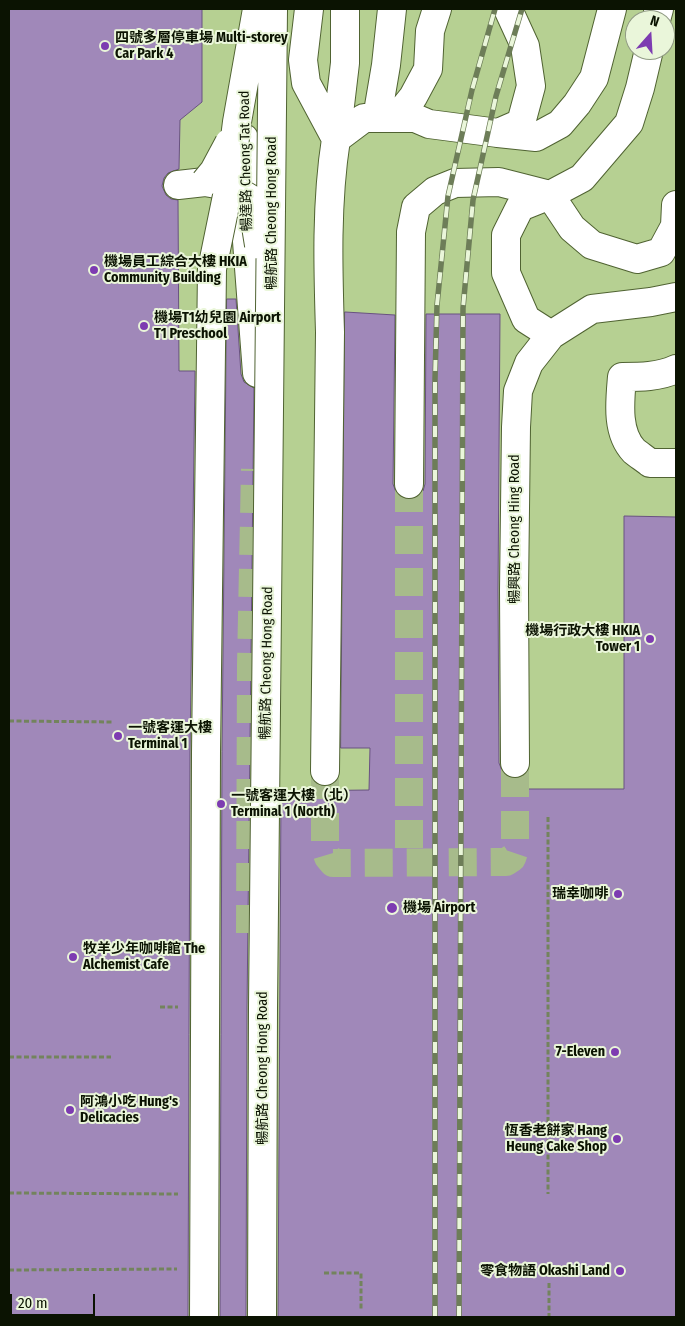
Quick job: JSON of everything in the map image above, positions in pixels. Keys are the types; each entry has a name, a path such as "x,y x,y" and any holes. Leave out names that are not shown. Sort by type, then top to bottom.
{"street":[{"name":"暢達路 Cheong Tat Road","path":"247,9 245,29 245,215 257,373"},
{"path":"204,1317 206,752 212,269 204,184 237,122 257,9"},
{"name":"暢航路 Cheong Hong Road","path":"262,1317 273,9"},
{"path":"309,9 303,60 306,83 336,139"},
{"path":"325,771 330,332 328,257 330,193 345,63 345,9"},
{"path":"387,117 386,66 392,9"},
{"path":"387,117 413,98 428,69 430,31 437,9"},
{"path":"498,133 522,123 531,86 525,46 508,9"},
{"path":"336,139 364,118 387,117 415,118 429,124 536,137 560,124 577,104 594,78 612,9"},
{"path":"551,335 526,319 506,273 506,236 520,207 550,195 582,178 629,123 647,60"},
{"path":"409,484 411,232 416,207 435,191 455,183 499,182 550,195 572,228 592,245 637,259 661,252 674,226 676,205"},
{"path":"204,184 249,198 254,214 271,338"},
{"name":"暢興路 Cheong Hing Road","path":"516,763 514,571 518,391 529,362 551,335 592,309 652,302 676,297"},
{"path":"676,369 667,374 622,377 620,409 624,434 633,450 650,463 676,463"}],"path":[{"path":"9,721 114,722"},
{"path":"548,817 548,1194"},
{"path":"9,1057 111,1057"},
{"path":"9,1193 184,1194"},
{"path":"9,1270 183,1269"},
{"path":"324,1273 361,1273 361,1311"},
{"path":"549,1283 549,1317"}],"shaded area":[{"path":"9,9 676,9 676,1317 9,1317"}],"building":[{"name":"一號客運大樓 Terminal 1","path":"9,9 202,9 202,102 180,120 179,169 168,173 164,178 162,186 166,195 171,199 178,200 179,371 195,371 190,752 188,1317 9,1317"},
{"path":"227,299 236,299 241,374 244,382 254,388 247,1007 246,1317 220,1317 222,752"},
{"path":"345,312 395,315 393,484 396,492 402,498 408,500 417,497 423,491 425,484 426,314 500,314 499,763 503,773 503,789 624,789 624,516 676,517 676,1317 278,1317 281,791 369,790 370,748 341,748"}],"tunnel":[{"path":"250,933 251,665 255,469"},
{"path":"409,484 409,862"},
{"path":"325,771 325,847 328,857 333,863 506,862 512,858 515,849 515,763"}],"railway":[{"path":"435,1317 435,379 437,305 448,196 472,90 495,9"},
{"path":"459,1317 463,308 473,200 496,96 522,9"}],"place":[{"name":"四號多層停車場 Multi-storey Car Park 4","path":"105,46"},
{"name":"機場員工綜合大樓 HKIA Community Building","path":"94,270"},
{"name":"機場T1幼兒園 Airport T1 Preschool","path":"144,326"},
{"name":"機場行政大樓 HKIA Tower 1","path":"650,639"},
{"name":"一號客運大樓 Terminal 1","path":"118,736"},
{"name":"一號客運大樓（北） Terminal 1 (North)","path":"221,804"},
{"name":"瑞幸咖啡","path":"618,894"},
{"name":"機場 Airport","path":"392,908"},
{"name":"牧羊少年咖啡館 The Alchemist Cafe","path":"73,957"},
{"name":"7-Eleven","path":"615,1052"},
{"name":"阿鴻小吃 Hung's Delicacies","path":"70,1110"},
{"name":"恆香老餅家 Hang Heung Cake Shop","path":"617,1139"},
{"name":"零食物語 Okashi Land","path":"620,1271"}]}
